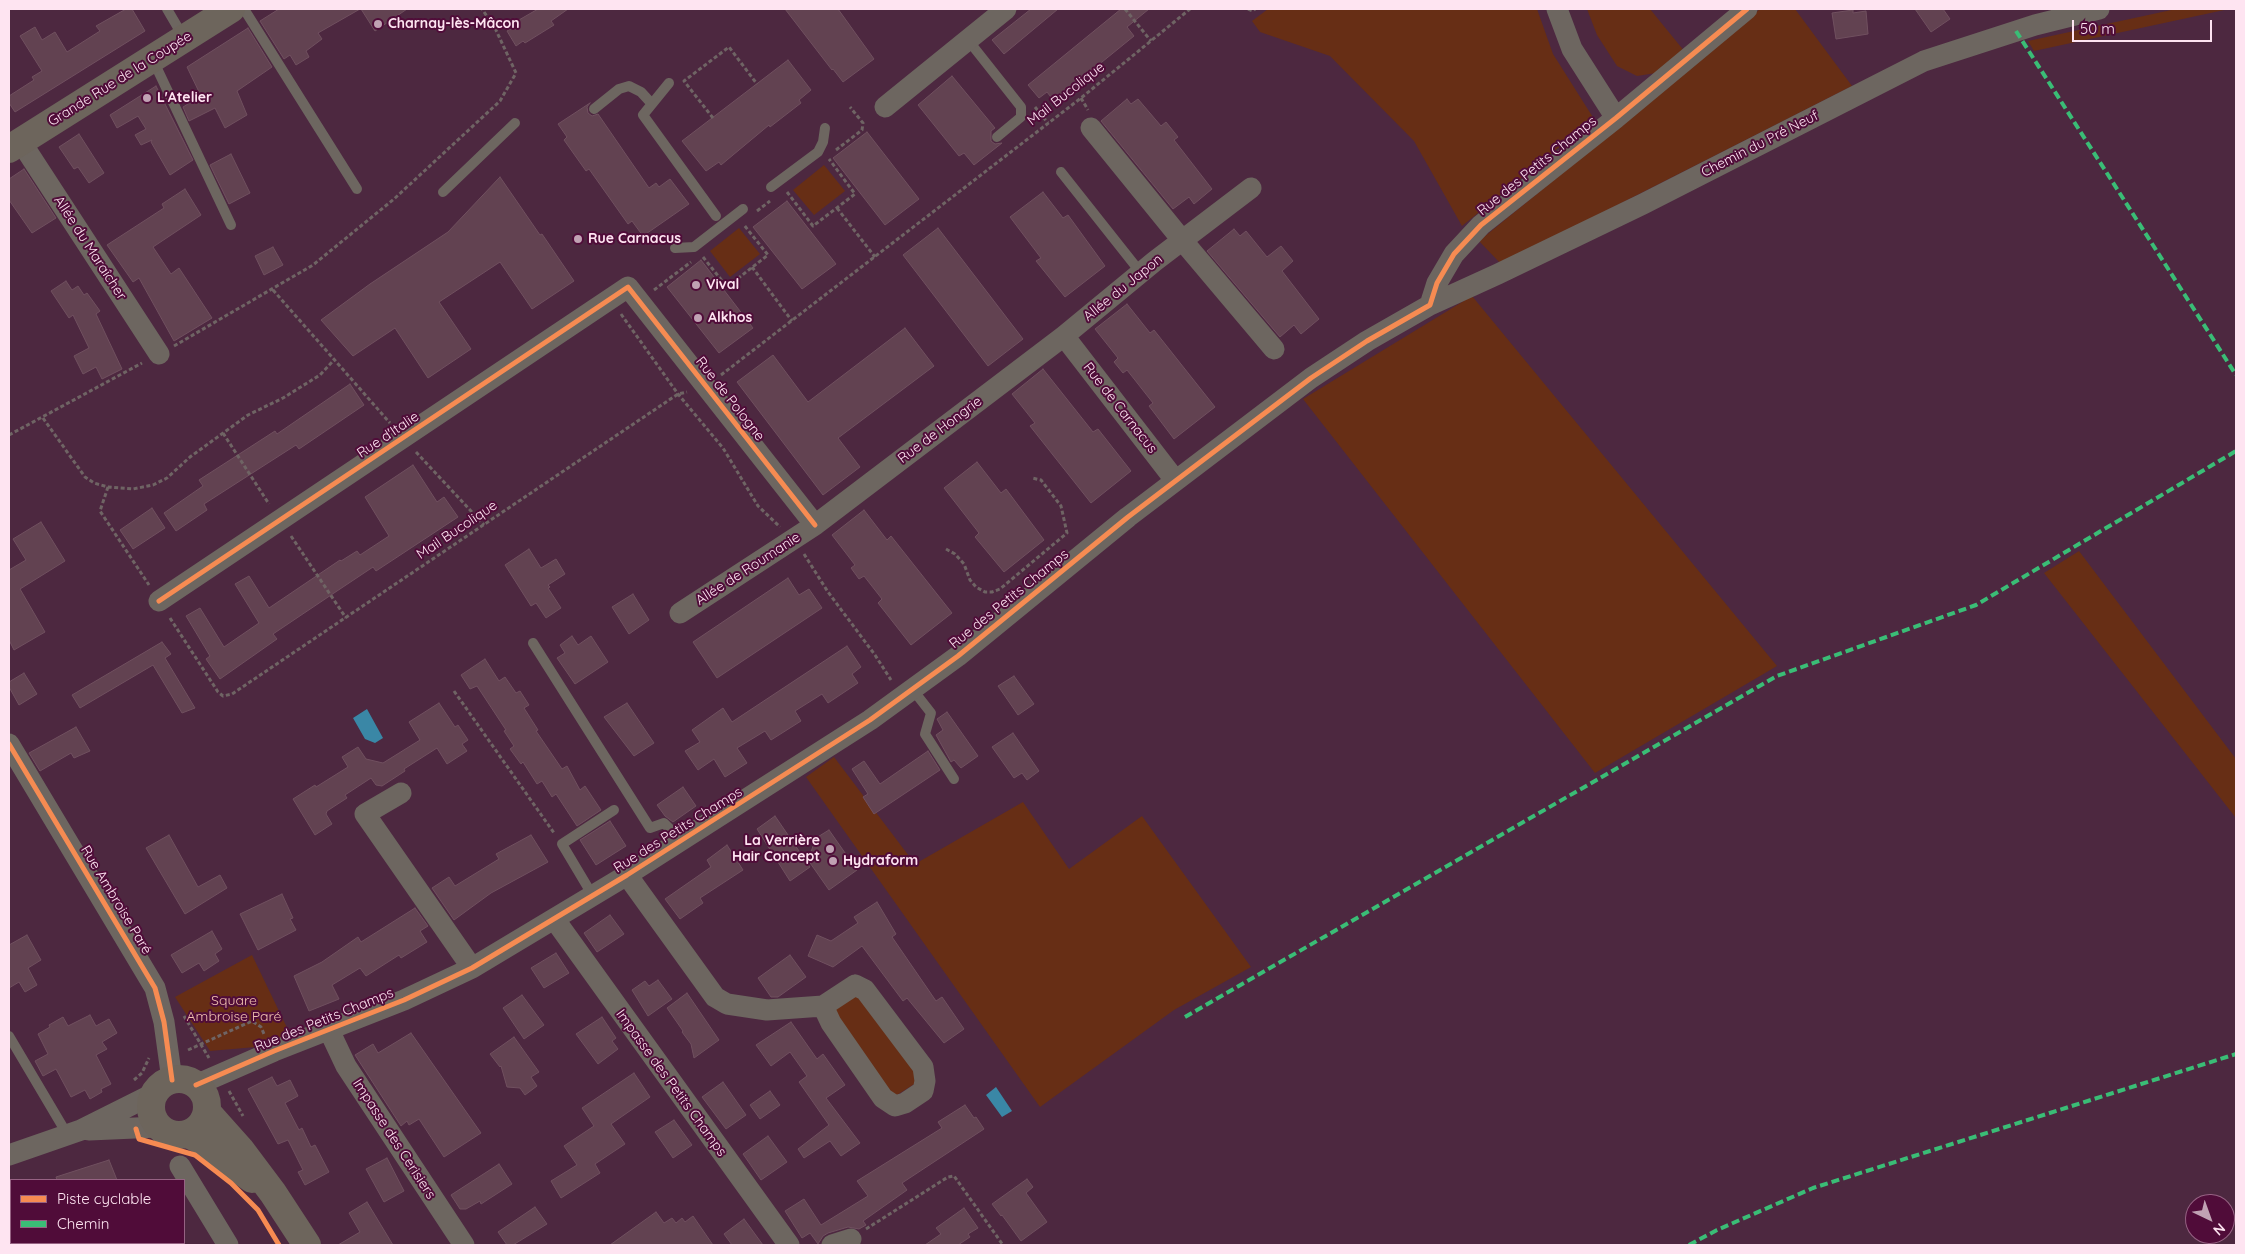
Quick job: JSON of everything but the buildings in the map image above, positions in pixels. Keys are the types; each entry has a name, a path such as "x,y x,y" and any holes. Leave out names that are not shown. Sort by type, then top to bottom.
{"street":[{"name":"Grande Rue de la Coupée","path":"15,146 230,9"},
{"path":"886,106 1006,9"},
{"path":"1557,9 1572,49 1616,118"},
{"name":"Rue des Petits Champs","path":"74,1132 185,1084 404,1000 472,968 628,875 908,694 1175,480 1311,378 1367,341 1430,304 1437,283 1454,254 1481,225 1616,118 1726,16 1748,9"},
{"name":"Chemin du Pré Neuf","path":"1430,304 1498,274 1642,204 1924,61 2035,25 2099,9"},
{"path":"1091,128 1274,349"},
{"name":"Allée du Maraîcher","path":"15,146 159,354"},
{"name":"Allée du Japon","path":"1064,336 1182,240 1251,188"},
{"name":"Rue d'Italie","path":"159,601 608,299 634,294"},
{"name":"Rue de Pologne","path":"634,294 815,525"},
{"name":"Rue de Carnacus","path":"1064,336 1175,480"},
{"name":"Rue de Hongrie","path":"815,525 1064,336"},
{"name":"Allée de Roumanie","path":"680,613 815,525"},
{"name":"Rue Ambroise Paré","path":"9,744 155,988 164,1022 185,1084"},
{"path":"401,793 365,814 472,968"},
{"path":"628,875 715,997 727,1004 767,1010 824,1006 855,985 864,990 923,1067 925,1081 923,1091 905,1104 895,1106 883,1098 831,1024 824,1006"},
{"name":"Impasse des Petits Champs","path":"555,920 789,1245"},
{"name":"Impasse des Cerisiers","path":"329,1030 346,1066 464,1245"},
{"path":"207,1112 200,1126 188,1134 174,1136 158,1127 153,1119 150,1106 185,1084 204,1096 207,1112 240,1149 273,1193 307,1245"},
{"path":"9,1155 74,1132 158,1127"},
{"path":"188,1134 200,1140 229,1164 273,1193"},
{"path":"180,1166 228,1245"}],"lane":[{"path":"167,9 185,38"},
{"path":"244,9 358,189"},
{"path":"968,40 1021,107 1021,117 997,137"},
{"path":"152,59 231,225"},
{"path":"669,83 643,115 716,216"},
{"path":"594,109 619,89 629,86 642,92 652,104"},
{"path":"443,192 515,123"},
{"path":"771,187 818,152 824,142 825,128"},
{"path":"1060,172 1141,273"},
{"path":"675,248 694,247 746,213"},
{"path":"533,643 650,828 664,823 682,841"},
{"path":"908,694 931,713 925,734 954,779"},
{"path":"593,896 562,844 614,810"},
{"path":"9,1036 74,1132"}],"path":[{"path":"9,435 159,354 314,266 373,218 500,101 516,72 495,28 482,9"},
{"path":"1125,9 1151,41"},
{"path":"1248,9 1253,11 1255,9"},
{"path":"713,118 684,81 729,47 757,84"},
{"path":"785,189 813,226 855,194 827,157 862,130 862,123 850,108"},
{"path":"746,213 771,200"},
{"path":"837,208 875,257"},
{"path":"701,254 727,287 768,255 742,222 735,227"},
{"path":"634,294 694,259"},
{"path":"752,267 792,320"},
{"path":"273,290 403,438 484,525"},
{"path":"608,299 678,394 723,448 758,506 794,540 828,592 875,655 908,694"},
{"path":"43,418 85,477 94,483 108,487 133,489 152,485 166,478 190,457 248,415 283,398 320,375 334,360"},
{"path":"946,549 955,554 964,564 970,580 976,587 985,592 992,592 1000,589 1068,533 1061,506 1041,480 1032,478"},
{"path":"108,487 100,511 159,601"},
{"path":"454,691 562,844"},
{"path":"182,1014 185,1084 244,1118"},
{"path":"841,1242 948,1177 954,1176 1003,1245"}],"green space":[{"path":"1268,9 1537,9 1553,54 1594,119 1462,226 1414,141 1330,56 1260,32 1252,21"},
{"path":"1587,9 1650,9 1685,52 1656,73 1637,76 1617,66 1597,35"},
{"path":"1760,9 1795,9 1852,86 1501,264 1479,241 1695,65"},
{"path":"2176,9 2229,9 2034,51 2028,41"},
{"path":"824,165 845,191 814,215 793,190"},
{"path":"739,228 760,254 730,277 710,251"},
{"path":"1472,296 1777,666 1595,773 1303,399"},
{"path":"2079,551 2236,759 2236,818 2044,573"},
{"path":"834,757 915,864 1023,802 1069,869 1142,816 1251,967 1174,1010 1040,1107 806,777"},
{"name":"Square Ambroise Paré","path":"252,955 291,1036 267,1046 210,1051 175,997"},
{"path":"855,994 912,1063 919,1081 897,1095 889,1094 834,1010"}],"water":[{"path":"367,709 383,738 375,743 365,739 353,718"},
{"path":"996,1087 1012,1111 1002,1117 986,1095"}],"marked path":[{"path":"2016,31 2236,375"},
{"path":"1185,1017 1777,676 1976,605 2236,451"},
{"path":"1689,1245 1717,1230 1813,1188 2236,1054"}],"cycle path":[{"path":"196,1085 274,1051 404,1000 472,968 627,875 870,720 958,656 1128,517 1311,378 1367,341 1430,305 1437,283 1454,254 1481,225 1616,118 1747,9"},
{"path":"159,601 628,287 815,525"},
{"path":"9,744 155,988 164,1022 172,1080"},
{"path":"136,1129 139,1139 195,1155 231,1183 258,1210 279,1245"}],"place":[{"name":"Charnay-lès-Mâcon","path":"378,24"},
{"name":"L'Atelier","path":"147,98"},
{"name":"Rue Carnacus","path":"578,239"},
{"name":"Vival","path":"696,285"},
{"name":"Alkhos","path":"698,318"},
{"name":"La Verrière Hair Concept","path":"830,849"},
{"name":"Hydraform","path":"833,861"}]}
